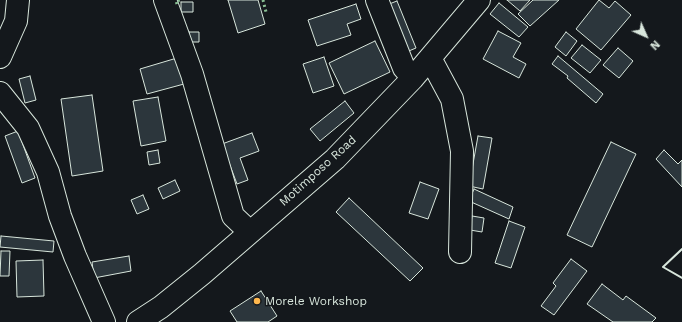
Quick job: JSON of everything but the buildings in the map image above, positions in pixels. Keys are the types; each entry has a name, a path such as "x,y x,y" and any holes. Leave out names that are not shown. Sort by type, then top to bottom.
{"street":[{"path":"0,58 16,21 19,0"},
{"path":"165,0 192,74 234,216 250,232"},
{"path":"377,0 404,68 413,78"},
{"name":"Motimposo Road","path":"138,322 167,302 335,159 413,78 479,0"},
{"path":"430,58 452,99 462,152 460,252"},
{"path":"0,93 28,128 48,172 60,216 75,256 104,322"}],"hedge":[{"path":"177,4 176,1 180,0"},
{"path":"263,0 266,12"}],"wall":[{"path":"682,249 663,267 682,278"}],"place":[{"name":"Morele Workshop","path":"257,301"}]}
